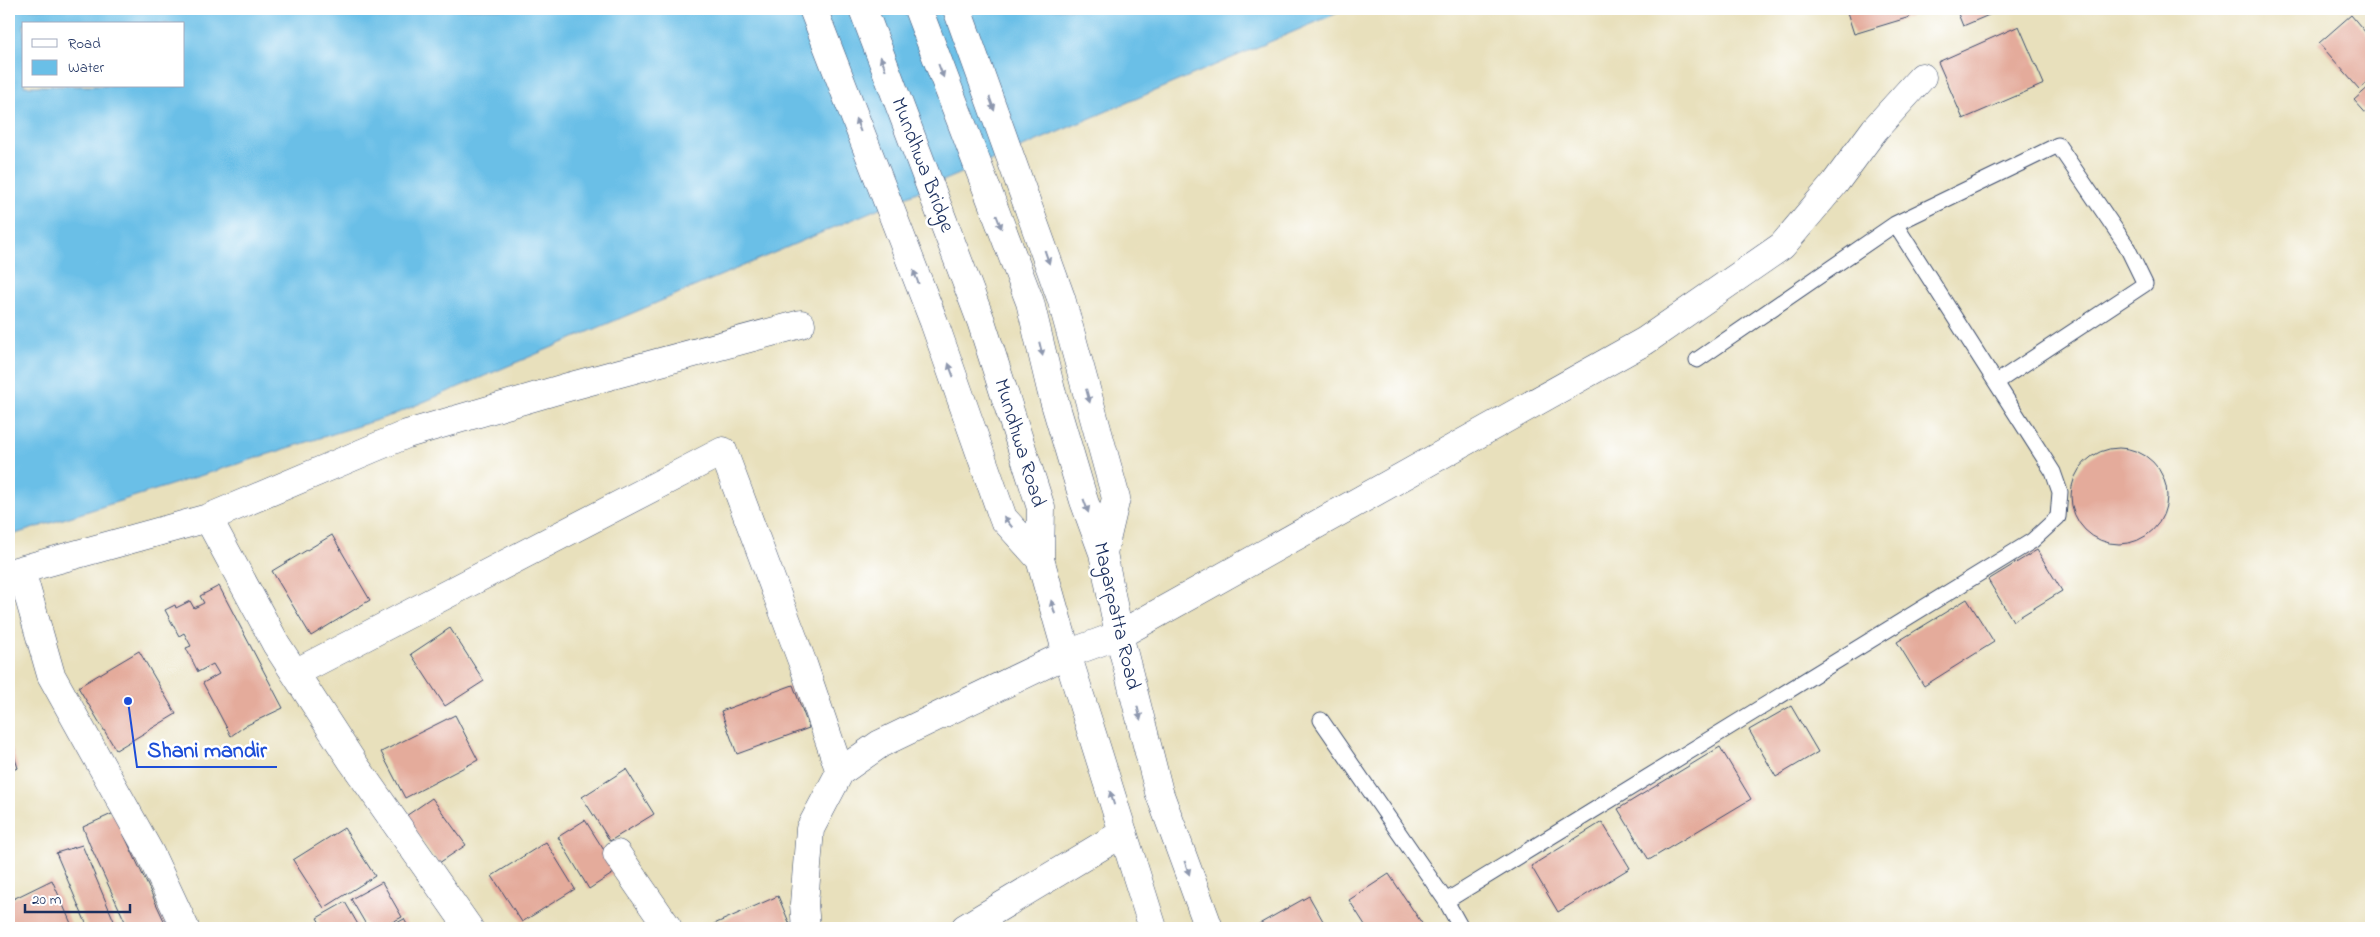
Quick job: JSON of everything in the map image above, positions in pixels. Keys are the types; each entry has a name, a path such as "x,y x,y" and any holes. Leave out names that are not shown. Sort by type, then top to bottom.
{"main road":[{"path":"813,9 934,322 1003,518 1040,559"},
{"name":"Mundhwa Bridge","path":"863,9 981,321"},
{"name":"Magarpatta Road","path":"918,9 1030,302 1084,501 1104,553 1119,635 1159,792 1209,928"},
{"path":"957,9 1061,298 1116,498 1104,553"},
{"path":"806,928 804,904 810,829 840,772 880,744 1067,654 1119,635 1645,341 1782,246 1835,183 1875,129 1922,76"},
{"name":"Mundhwa Road","path":"981,321 1041,508 1040,559 1067,654"},
{"path":"185,928 150,853 51,675 15,571 208,518 407,434 595,379 801,324"},
{"path":"295,673 723,451 803,664 840,772"},
{"path":"208,518 276,644 352,761 469,928"},
{"path":"1067,654 1153,928"},
{"path":"965,928 1123,833"},
{"path":"617,854 668,928"}],"lane":[{"path":"1697,360 1895,224 2058,145 2126,245 2145,284 1997,382"},
{"path":"1446,901 2032,541 2058,517 2060,492 2053,472 1895,224"},
{"path":"1321,720 1446,901 1460,928"}],"water":[{"path":"9,9 1347,9 393,415 9,536"}],"building":[{"path":"1846,9 1908,9 1910,17 1854,34"},
{"path":"1956,9 2003,9 1963,26"},
{"path":"2351,15 2371,39 2371,78 2359,89 2319,43"},
{"path":"2019,26 2044,84 1963,119 1938,62"},
{"path":"2371,85 2371,119 2354,100"},
{"path":"2119,448 2137,452 2153,462 2163,478 2167,496 2163,514 2153,530 2137,540 2119,544 2101,540 2085,530 2075,514 2071,496 2075,478 2085,462 2101,452"},
{"path":"332,535 370,600 311,636 272,571"},
{"path":"2037,550 2062,591 2013,621 1988,580"},
{"path":"219,586 283,708 245,726 231,736 203,683 219,674 213,664 198,672 186,648 191,646 184,633 179,636 165,610 175,605 176,608 190,601 194,608 204,603 200,596"},
{"path":"1967,599 1994,642 1924,686 1897,642"},
{"path":"450,628 484,681 445,706 411,654"},
{"path":"139,651 176,714 116,750 78,687"},
{"path":"793,685 809,728 737,754 721,711"},
{"path":"1791,706 1818,752 1776,777 1749,730"},
{"path":"455,715 478,760 405,798 381,752"},
{"path":"9,740 18,768 9,771"},
{"path":"1720,747 1751,799 1649,860 1618,809"},
{"path":"626,769 654,814 610,841 582,797"},
{"path":"432,798 466,845 439,863 406,816"},
{"path":"114,813 166,925 161,928 128,928 89,843 83,827"},
{"path":"585,820 617,871 589,889 558,837"},
{"path":"1602,822 1630,868 1558,912 1531,866"},
{"path":"344,828 375,876 324,908 293,860"},
{"path":"546,842 575,889 522,922 492,876"},
{"path":"82,845 117,928 88,928 56,853"},
{"path":"1389,874 1425,928 1367,928 1349,900"},
{"path":"52,880 73,928 9,928 9,901"},
{"path":"382,882 402,917 381,928 368,928 351,899"},
{"path":"778,896 791,927 705,928"},
{"path":"1309,896 1327,928 1252,928"},
{"path":"345,902 360,928 323,928 317,918"},
{"path":"404,919 409,928 388,928"}],"place":[{"name":"Shani mandir","path":"128,701"}]}
